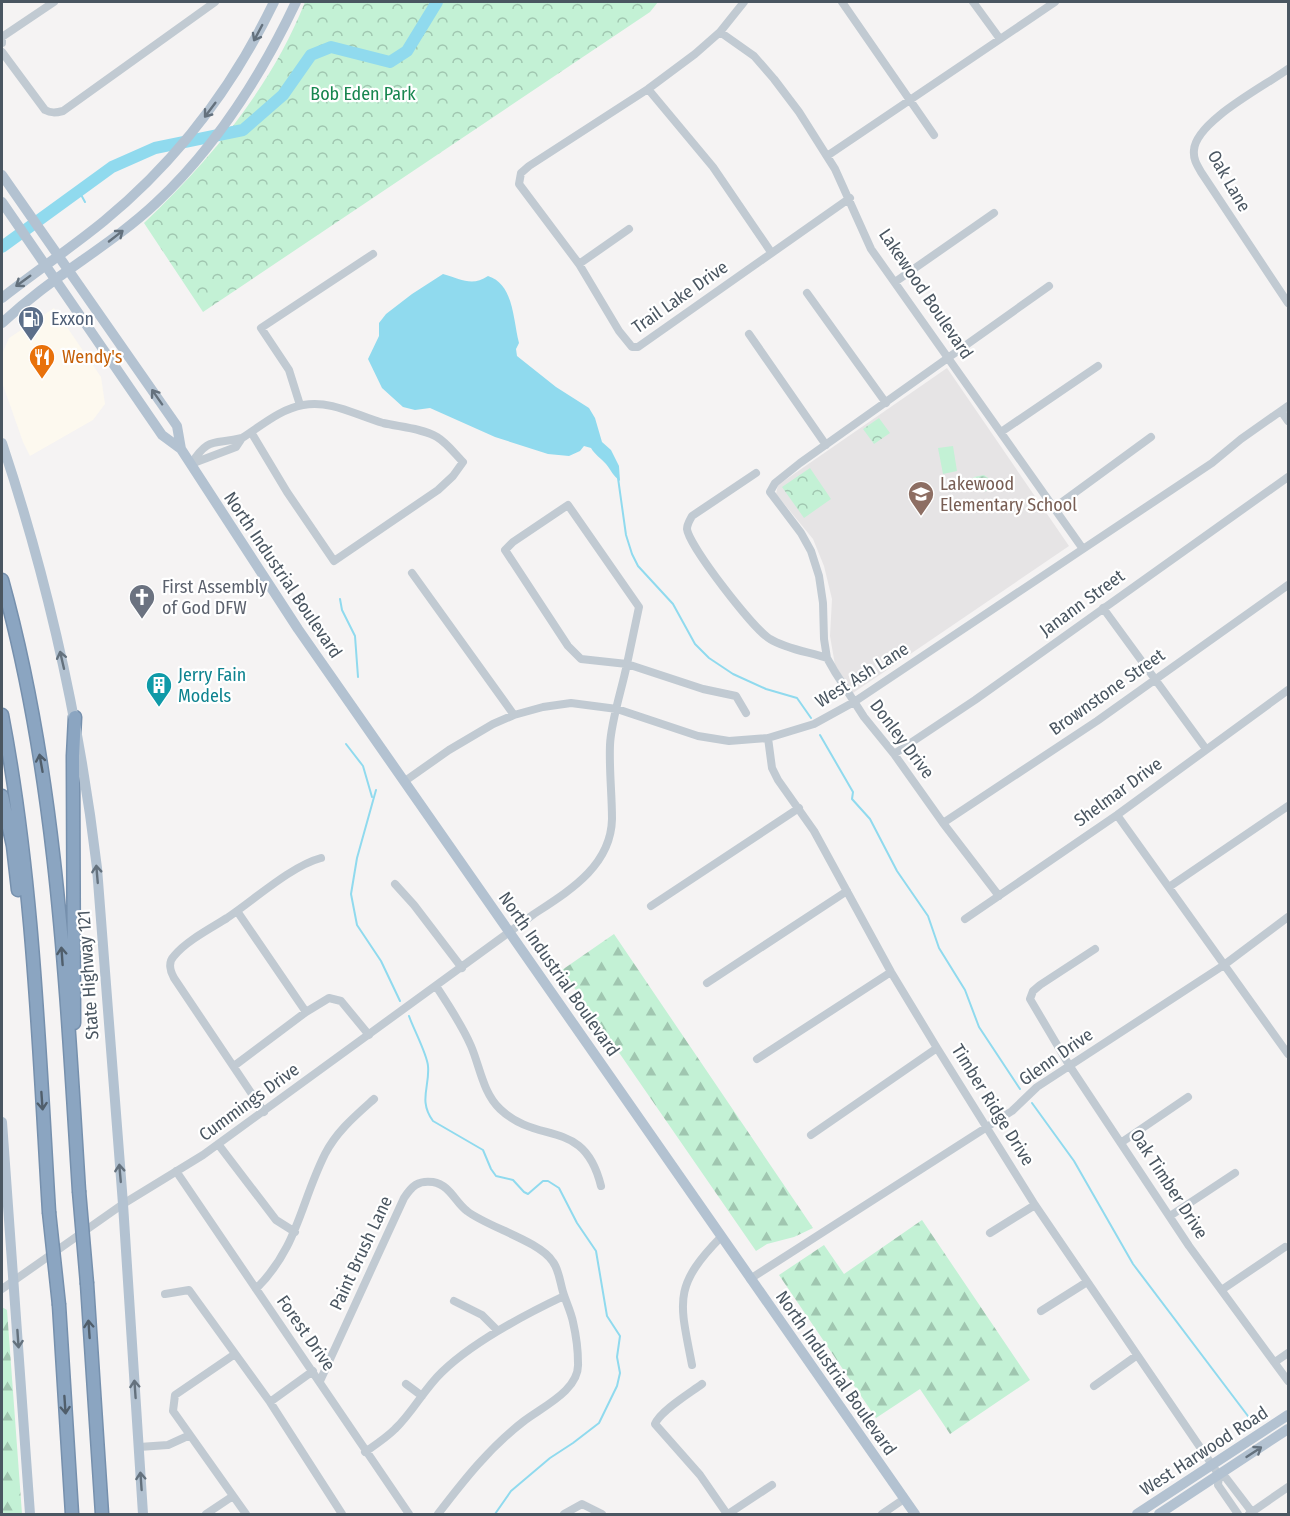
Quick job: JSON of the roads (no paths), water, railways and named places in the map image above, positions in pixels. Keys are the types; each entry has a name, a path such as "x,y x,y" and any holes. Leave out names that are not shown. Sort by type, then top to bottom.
{"highway":[{"path":"2,580 22,665 49,821 60,923 102,1515"},
{"path":"2,715 17,806 26,883 49,1212 59,1305 72,1515"},
{"path":"69,1057 74,1042 73,756 75,717"},
{"path":"2,796 13,846 31,1026 37,1036"}],"main road":[{"path":"2,298 104,222 176,154 223,92 241,64 274,2"},
{"path":"2,323 55,280 119,234 150,208 185,173 209,145 249,90 296,2"},
{"name":"North Industrial Boulevard","path":"2,175 177,426 181,449"},
{"path":"136,193 150,208"},
{"name":"North Industrial Boulevard","path":"4,205 162,435 181,449 298,628 915,1515"},
{"name":"State Highway 121","path":"2,443 50,608 75,717 97,868 144,1515"},
{"path":"2,1122 30,1515"},
{"name":"West Harwood Road","path":"1159,1515 1288,1415"},
{"name":"West Harwood Road","path":"1137,1515 1288,1429"}],"street":[{"path":"2,43 2,37 54,2"},
{"path":"2,52 45,110 58,113 215,2"},
{"path":"744,2 720,32 648,89 713,167 771,252"},
{"path":"842,2 934,135"},
{"path":"973,2 1000,39"},
{"path":"827,156 1055,2"},
{"name":"Lakewood Boulevard","path":"720,32 754,57 774,79 827,156 850,198 872,249 1083,549"},
{"name":"Oak Lane","path":"1288,69 1208,125 1197,139 1194,152 1201,172 1288,303"},
{"name":"Trail Lake Drive","path":"648,89 529,166 521,173 519,183 579,264 630,346 638,347 850,198"},
{"path":"895,282 994,213"},
{"path":"579,264 629,229"},
{"path":"300,405 289,370 261,328 373,254"},
{"path":"749,334 826,445 1049,286"},
{"path":"807,293 886,403"},
{"path":"1001,432 1098,366"},
{"path":"191,464 201,449 211,442 242,438 251,432 280,414 300,405 318,404 338,406 381,422 427,433 444,442 463,462 443,486 334,561 281,482 251,432"},
{"path":"1285,408 1288,421"},
{"name":"West Ash Lane","path":"405,781 477,733 514,715 543,707 571,703 617,709 698,735 729,741 768,738 814,724 854,702 1212,463 1285,408"},
{"path":"1054,508 1151,437"},
{"path":"191,464 239,445 242,438"},
{"path":"220,441 222,453"},
{"name":"Donley Drive","path":"826,445 775,483 770,492 811,550 819,576 827,658 854,702 999,896"},
{"path":"756,473 692,516 688,523 689,533 696,547 725,588 760,632 776,642 827,658"},
{"name":"Janann Street","path":"894,754 975,700 1288,477"},
{"name":"Cummings Drive","path":"2,1289 123,1204 264,1112 586,876 606,848 609,839 612,818 609,776 610,742 627,664 639,607 568,505 513,542 505,550 568,646 582,659 627,664"},
{"path":"412,573 514,715"},
{"name":"Brownstone Street","path":"943,823 1097,721 1288,585"},
{"path":"1103,608 1206,749"},
{"path":"627,664 703,689 736,696 746,713"},
{"name":"Shelmar Drive","path":"965,919 1116,815 1288,690"},
{"name":"Timber Ridge Drive","path":"768,738 772,768 814,831 891,972 937,1048 1035,1205 1216,1470"},
{"path":"1169,887 1288,806"},
{"path":"651,906 800,808"},
{"path":"1116,815 1288,1054"},
{"path":"264,1112 174,978 170,964 174,956 237,911 293,872 321,858"},
{"path":"395,884 462,968"},
{"path":"708,983 847,891"},
{"path":"237,911 306,1011"},
{"name":"Glenn Drive","path":"750,1279 1012,1111 1037,1087 1224,965 1288,917"},
{"name":"Oak Timber Drive","path":"1095,949 1033,991 1030,999 1069,1065 1189,1246 1223,1289 1288,1381"},
{"path":"758,1059 891,972"},
{"path":"436,986 460,1024 490,1096 500,1109 527,1126 563,1135 581,1146 597,1168 601,1185"},
{"path":"234,1066 324,999 333,998 341,1001 369,1035"},
{"path":"811,1135 937,1048"},
{"path":"1122,1142 1188,1097"},
{"path":"256,1289 275,1268 295,1232 325,1154 340,1130 374,1099"},
{"path":"218,1144 276,1220 295,1232"},
{"name":"Forest Drive","path":"176,1171 409,1515"},
{"path":"1170,1216 1235,1173"},
{"name":"Paint Brush Lane","path":"320,1381 404,1198 410,1189 421,1181 437,1183 450,1191 466,1211 529,1243 549,1256 556,1268 573,1323 579,1366 570,1387 504,1438 482,1460 438,1515"},
{"path":"990,1233 1035,1205"},
{"path":"692,1365 683,1318 683,1292 689,1276 721,1237"},
{"path":"1223,1289 1285,1247"},
{"path":"1041,1311 1087,1282"},
{"path":"165,1294 189,1290 270,1402 342,1515"},
{"path":"365,1452 395,1430 445,1369 498,1331 564,1296"},
{"path":"453,1301 482,1315 498,1331"},
{"path":"1275,1362 1288,1353"},
{"path":"236,1354 175,1395 173,1411 246,1515"},
{"path":"1094,1386 1136,1356"},
{"path":"270,1402 313,1371"},
{"path":"702,1383 667,1411 655,1424 700,1475 727,1515 772,1485"},
{"path":"406,1384 422,1396"},
{"path":"139,1447 168,1446 190,1435"},
{"path":"1216,1470 1226,1478 1250,1513 1288,1487"},
{"path":"1216,1470 1218,1485 1238,1515"},
{"path":"206,1515 233,1496"},
{"path":"882,1515 904,1499"},
{"path":"564,1515 582,1504 602,1515"}],"water":[{"path":"443,274 471,282 488,276 497,280 503,287 511,304 519,343 516,349 517,356 556,387 589,408 595,418 602,442 611,450 619,466 620,481 591,448 584,446 580,451 569,456 548,454 495,437 430,408 415,410 403,407 382,388 368,359 379,336 379,323 386,314 412,294"}],"waterway":[{"path":"2,247 112,167 155,148 243,130 283,95 311,55 331,47 390,62 407,51 437,2"},
{"path":"79,191 85,202"},
{"path":"618,478 626,535 632,554 638,566 673,604 695,644 709,658 733,674 766,689 797,698 811,718"},
{"path":"340,599 342,610 355,636 358,677"},
{"path":"820,735 853,792 852,799 870,819 897,871 928,916 939,948 965,990 979,1027 1020,1089"},
{"path":"346,744 363,766 372,797"},
{"path":"376,790 357,858 351,894 357,925 381,961 400,1001"},
{"path":"409,1016 427,1061 425,1100 433,1121 483,1150 496,1176 513,1180 524,1192 528,1194 543,1181 548,1181 559,1188 577,1223 596,1251 607,1316 620,1336 617,1357 620,1373 617,1386 599,1423 550,1458 511,1491 495,1514"},
{"path":"1032,1103 1074,1161 1133,1264 1254,1424"}],"place":[{"name":"Exxon","path":"31,342"},
{"name":"Wendy's","path":"42,380"},
{"name":"Lakewood Elementary School","path":"921,517"},
{"name":"First Assembly of God DFW","path":"142,620"},
{"name":"Jerry Fain Models","path":"159,708"}],"park label":[{"name":"Bob Eden Park","path":"363,94"}]}
